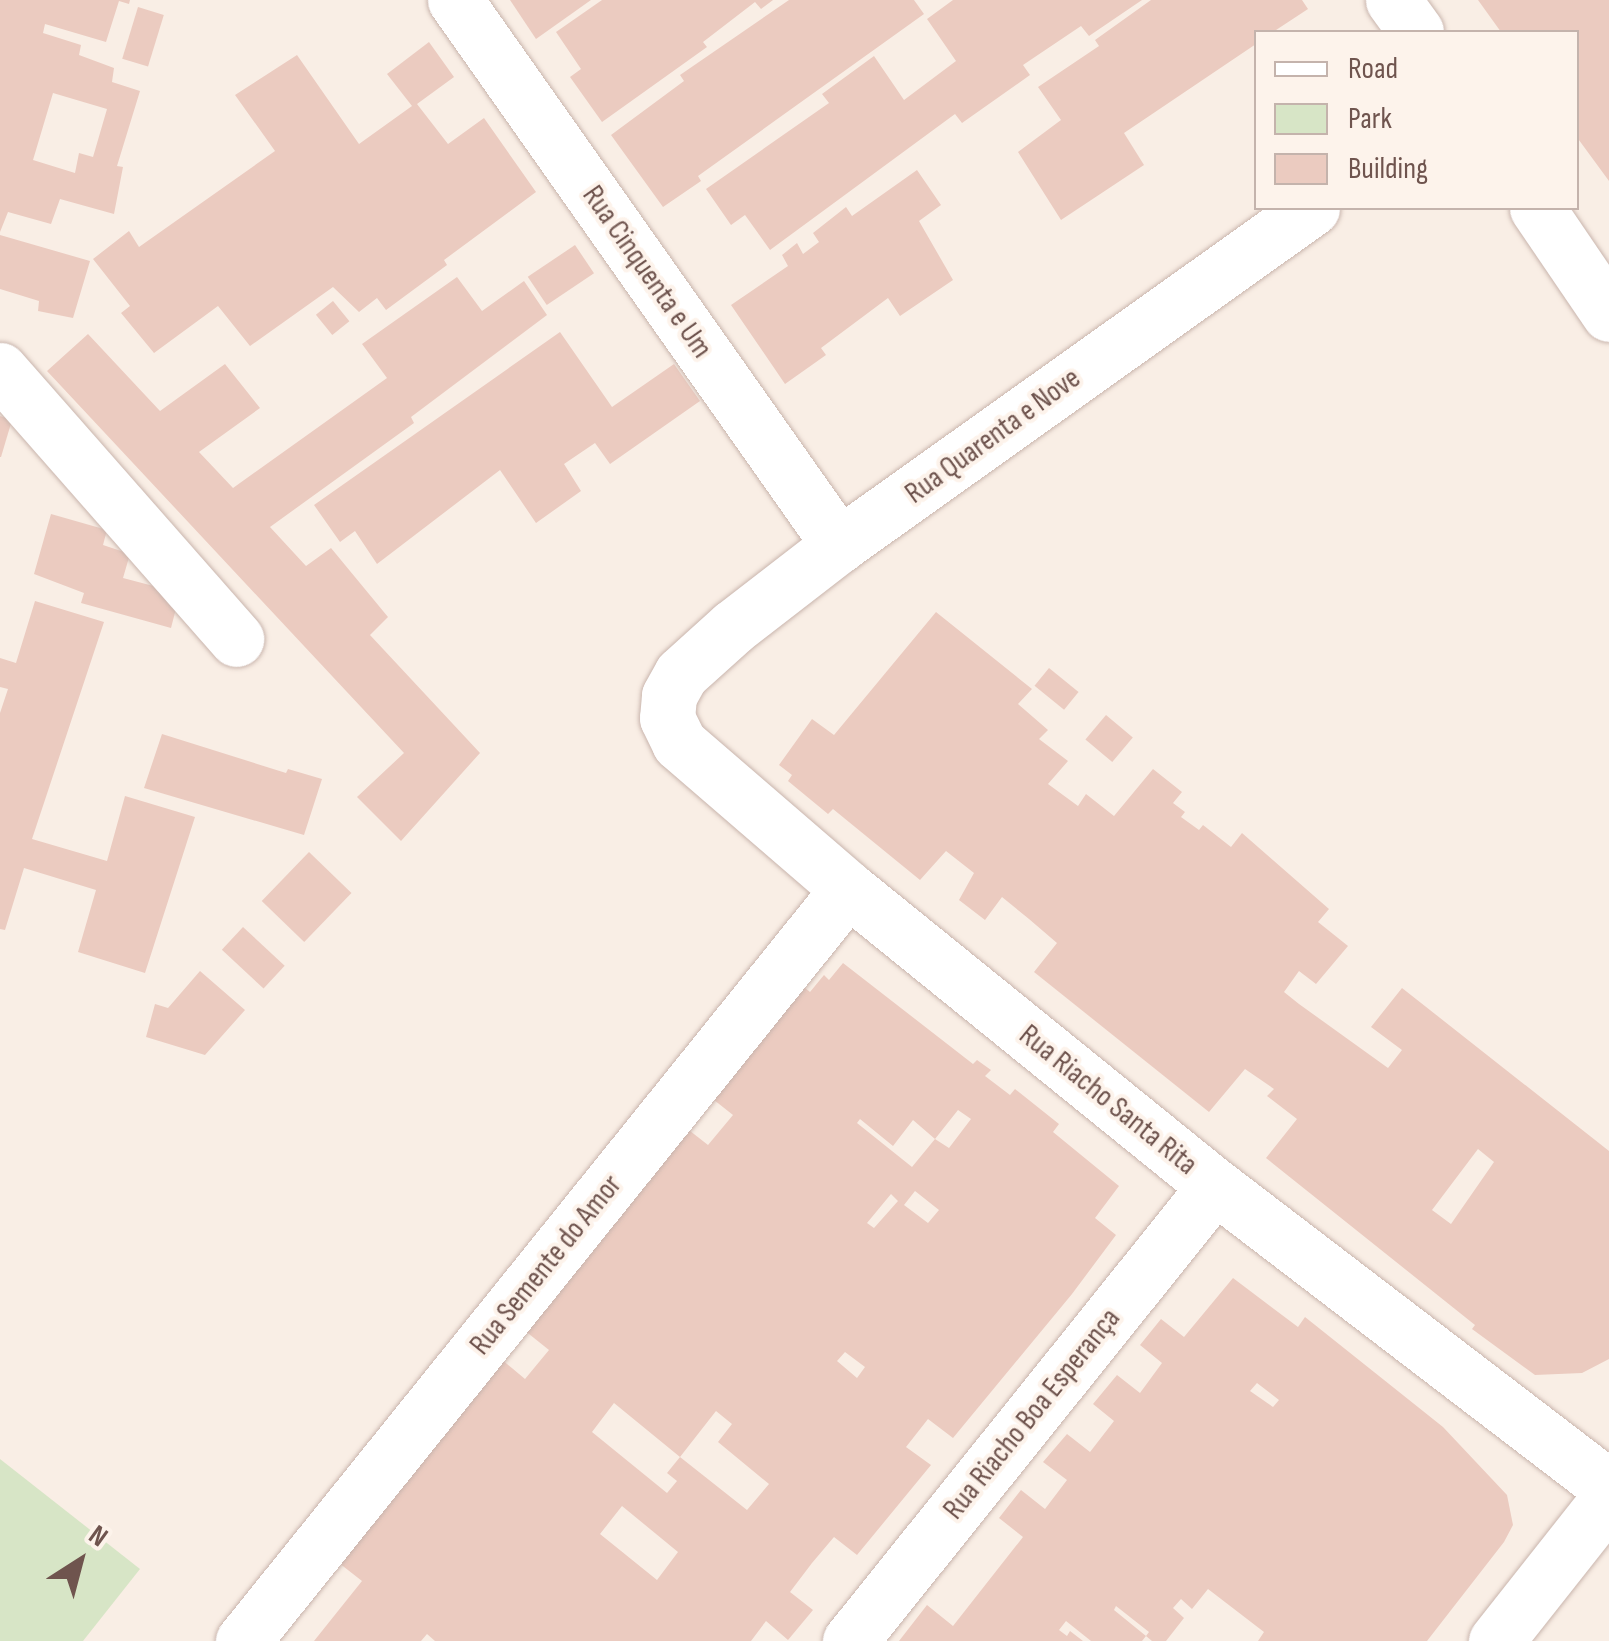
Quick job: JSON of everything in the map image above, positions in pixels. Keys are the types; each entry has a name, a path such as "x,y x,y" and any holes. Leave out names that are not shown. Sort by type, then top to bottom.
{"street":[{"name":"Rua Cinquenta e Um","path":"455,0 840,545"},
{"path":"1393,0 1415,30"},
{"name":"Rua Quarenta e Nove","path":"681,674 732,628 840,545 1309,210"},
{"path":"1539,210 1609,314"},
{"path":"0,370 236,639"},
{"name":"Rua Riacho Santa Rita","path":"681,674 669,696 667,718 678,742 848,889 1215,1186 1609,1487"},
{"name":"Rua Semente do Amor","path":"243,1641 848,889"},
{"name":"Rua Riacho Boa Esperança","path":"850,1641 1215,1186"},
{"path":"1496,1641 1609,1498"}],"green space":[{"path":"0,1459 140,1569 83,1641 0,1641"}],"building":[{"path":"0,0 130,0 129,4 119,1 106,42 45,24 43,33 81,45 79,55 114,68 112,82 140,91 117,166 123,167 114,214 60,199 51,224 8,212 0,232","holes":["53,93 107,109 93,157 79,153 75,173 33,160"]},
{"path":"510,0 591,0 536,39"},
{"path":"602,0 773,0 761,9 755,2 703,42 707,47 602,122 570,77 581,69 556,32"},
{"path":"789,0 914,0 924,14 698,176 701,181 663,207 611,135 684,81 680,75"},
{"path":"953,0 1142,0 1089,36 1081,26 1023,65 1030,75 962,123 955,114 770,250 745,215 731,225 706,189 829,103 822,94 874,56 904,100 956,61 927,19"},
{"path":"1151,0 1302,0 1308,9 1276,30 1254,30 1254,45 1124,133 1144,165 1061,220 1018,152 1061,120 1038,87 1099,46 1095,40"},
{"path":"1478,0 1609,0 1609,181 1579,140 1579,30 1500,30"},
{"path":"138,7 164,15 148,67 122,59"},
{"path":"429,42 454,77 417,104 448,144 484,118 536,192 444,260 447,265 386,310 377,298 359,312 333,287 250,346 218,306 154,353 121,313 130,306 93,259 129,231 139,247 275,151 235,95 297,55 359,144 412,106 387,74"},
{"path":"917,170 941,205 919,221 953,280 900,316 888,298 821,348 826,355 785,384 731,305 788,266 782,255 797,243 803,254 819,242 813,233 846,207 852,216"},
{"path":"0,235 90,261 73,318 38,311 39,301 0,289"},
{"path":"575,245 594,273 547,305 528,277"},
{"path":"457,277 482,311 524,281 547,315 411,417 414,423 270,527 306,566 331,548 388,617 370,635 480,753 401,841 357,797 404,753 47,371 88,334 160,411 225,364 260,408 199,452 233,488 387,378 362,344"},
{"path":"333,301 349,321 332,335 316,315"},
{"path":"560,332 612,407 674,364 700,401 610,464 595,443 564,464 581,491 536,523 500,470 377,564 355,531 340,542 314,505"},
{"path":"0,416 12,420 1,457 0,457"},
{"path":"51,514 107,530 103,545 130,554 123,578 180,593 171,628 81,603 84,593 34,574"},
{"path":"35,601 104,622 32,839 107,861 125,796 195,817 145,973 78,952 96,890 24,868 5,930 0,929 0,713 8,689 0,687 0,658 16,663"},
{"path":"936,612 1032,689 1018,704 1048,730 1039,739 1068,761 1048,784 1078,806 1086,794 1114,816 1153,769 1182,792 1173,803 1185,812 1181,817 1199,830 1203,825 1231,847 1242,833 1329,909 1318,922 1348,946 1316,984 1299,971 1284,992 1388,1068 1402,1050 1371,1027 1402,988 1609,1151 1609,1359 1582,1373 1535,1375 1472,1329 1475,1325 1266,1158 1297,1119 1267,1096 1274,1089 1245,1069 1209,1112 1034,972 1057,943 1029,919 1002,897 985,920 959,900 974,873 946,851 920,880 833,809 828,814 788,781 792,775 779,765 812,719 834,735","holes":["1478,1149 1494,1162 1451,1224 1432,1210"]},
{"path":"1049,668 1079,692 1064,710 1035,686"},
{"path":"1106,715 1133,737 1112,762 1085,740"},
{"path":"162,734 286,773 288,769 322,779 304,835 144,788"},
{"path":"309,852 351,893 304,942 262,901"},
{"path":"243,927 285,966 264,989 222,950"},
{"path":"843,963 973,1064 977,1060 991,1070 985,1076 1010,1095 1015,1089 1059,1124 1053,1132 1119,1186 1095,1218 1116,1235 1072,1294 953,1438 928,1419 906,1447 931,1465 857,1555 834,1537 812,1563 790,1592 813,1610 788,1640 766,1621 751,1641 435,1641 427,1634 421,1641 314,1641 362,1581 339,1563 501,1359 525,1379 549,1350 524,1330 685,1127 708,1145 733,1115 709,1096 777,1011 805,988 810,992 824,975 829,980","holes":["958,1110 971,1119 949,1148 935,1139","860,1119 893,1146 913,1120 935,1139 912,1167 857,1123","915,1191 939,1210 928,1223 904,1205","891,1194 898,1201 874,1228 867,1223","845,1352 865,1367 857,1378 837,1361","614,1403 680,1457 667,1473 677,1481 667,1493 592,1432","716,1411 732,1424 718,1442 769,1484 747,1510 680,1457","622,1506 678,1552 657,1580 600,1534"]},
{"path":"200,971 245,1010 205,1055 146,1037 155,1004 168,1008"},
{"path":"1233,1278 1298,1327 1305,1317 1443,1427 1507,1495 1513,1525 1504,1542 1427,1641 1258,1641 1264,1632 1208,1589 1192,1609 1181,1599 1173,1608 1184,1618 1166,1641 1152,1641 1146,1636 1142,1641 1091,1641 1066,1621 1059,1630 1067,1636 1070,1631 1083,1641 899,1641 927,1605 953,1626 1023,1537 999,1518 1021,1490 1045,1509 1067,1480 1043,1462 1067,1434 1090,1452 1114,1421 1093,1404 1117,1375 1140,1393 1162,1363 1140,1345 1161,1319 1184,1337","holes":["1257,1383 1279,1400 1273,1407 1250,1391","1116,1606 1149,1632 1146,1636 1114,1610"]}]}
